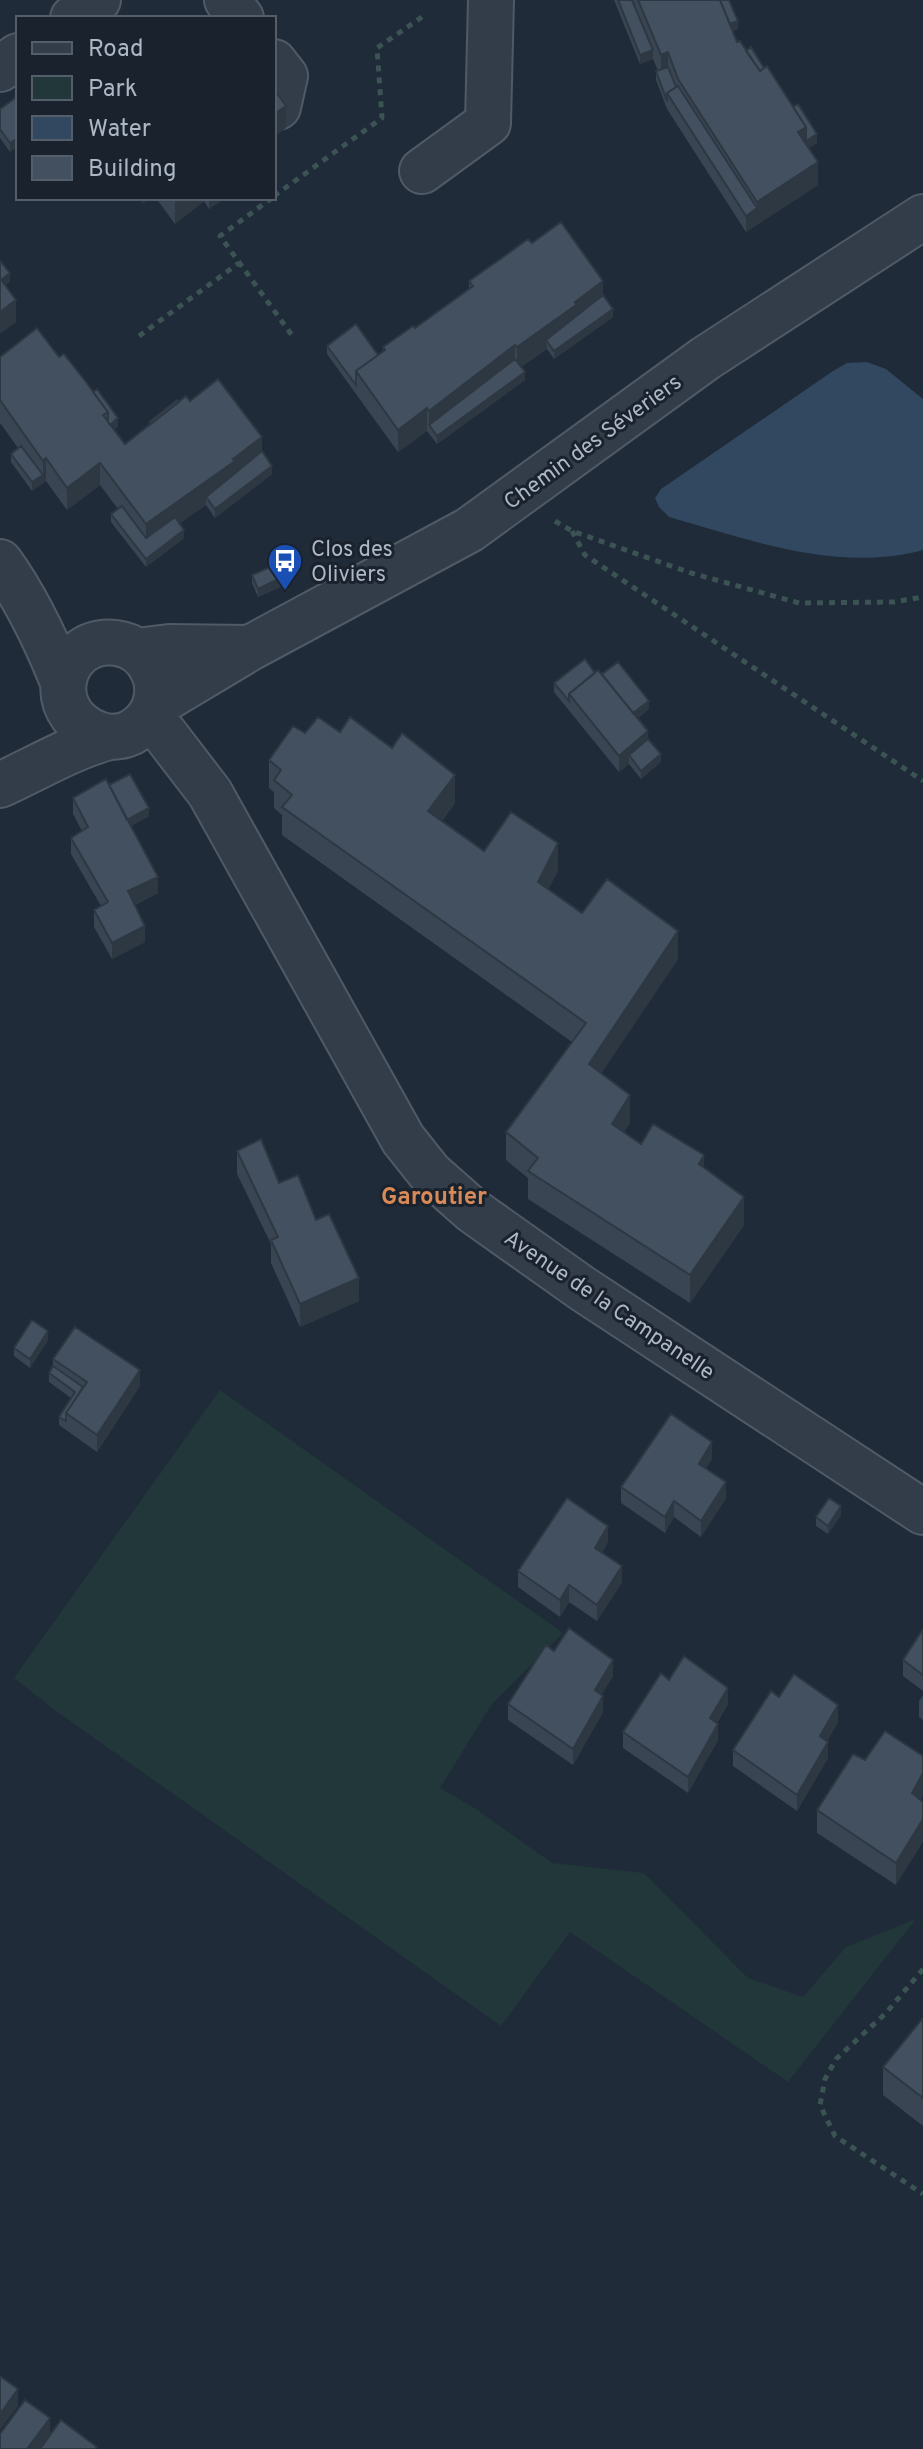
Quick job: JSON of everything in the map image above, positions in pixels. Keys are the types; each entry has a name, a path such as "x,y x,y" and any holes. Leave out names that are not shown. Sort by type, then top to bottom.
{"street":[{"path":"76,16 98,0"},
{"path":"227,0 239,16"},
{"path":"422,171 488,123 491,0"},
{"path":"276,65 285,76 278,107"},
{"name":"Chemin des Séveriers","path":"0,783 109,737 124,736 137,729 152,712 250,648 469,530 706,358 923,217"},
{"path":"10,575 148,661 158,690 152,712"},
{"path":"10,575 63,690 69,714 80,726 94,734 109,737"},
{"name":"Chemin des Séveriers","path":"0,783 63,690 68,667 78,654 92,645 250,648"},
{"name":"Avenue de la Campanelle","path":"152,712 164,733 210,793 403,1139 430,1173 463,1204 583,1289 923,1512"}],"path":[{"path":"276,195 382,118 377,48 422,17"},
{"path":"269,200 220,236 294,338"},
{"path":"139,336 239,263"},
{"path":"516,496 572,531 691,573 799,603 894,602 923,597"},
{"path":"572,531 585,555 923,781"},
{"path":"923,1969 886,2013 836,2059 825,2079 820,2105 835,2136 923,2194"}],"green space":[{"path":"220,1390 563,1633 492,1704 440,1788 476,1809 552,1863 644,1873 748,1978 803,1997 846,1947 916,1919 788,2082 570,1932 501,2026 56,1711 14,1678"}],"water":[{"path":"867,362 886,369 923,399 923,550 859,558 795,551 669,517 659,507 655,498 661,489 833,371 847,363"}],"building":[{"path":"618,0 632,0 653,50 640,55"},
{"path":"638,0 720,0 737,42 740,41 760,71 767,66 806,127 798,132 818,162 757,202 678,79 668,52 661,55"},
{"path":"720,0 729,0 738,21 730,24"},
{"path":"751,47 764,68 760,71 746,51"},
{"path":"668,67 676,87 667,93 667,101 656,71"},
{"path":"678,86 757,208 746,216 667,93"},
{"path":"276,92 286,106 276,113"},
{"path":"16,97 16,139 10,143 0,129 0,109"},
{"path":"798,104 817,134 806,141 806,127 793,107"},
{"path":"561,222 603,281 575,302 576,305 398,430 356,371 385,350 383,347 473,286 469,281 528,239 532,243"},
{"path":"0,261 10,273 1,280 0,278"},
{"path":"0,278 16,300 0,312"},
{"path":"603,295 613,309 554,351 546,340"},
{"path":"356,324 378,355 356,371 356,385 327,346"},
{"path":"37,328 59,357 64,354 86,382 108,412 103,415 125,444 186,396 190,401 218,379 262,437 233,459 235,461 146,524 100,463 67,488 46,458 43,461 0,400 0,357"},
{"path":"515,359 525,372 437,436 429,425"},
{"path":"97,389 118,418 110,425 108,412 93,392"},
{"path":"177,400 179,402 151,424 149,422"},
{"path":"21,446 43,475 32,482 11,454"},
{"path":"262,451 272,466 215,509 206,497"},
{"path":"122,506 146,538 175,517 184,530 146,559 111,514"},
{"path":"279,563 285,576 258,589 252,575"},
{"path":"585,659 595,673 569,694 569,701 554,683"},
{"path":"618,662 649,701 633,713 602,674"},
{"path":"598,670 648,731 619,756 569,694"},
{"path":"318,717 340,732 350,717 392,748 402,733 455,775 428,811 484,851 511,812 558,843 538,882 582,913 607,879 678,931 589,1064 630,1095 612,1124 641,1144 653,1124 704,1155 699,1164 744,1197 690,1275 528,1171 538,1158 506,1132 586,1023 282,807 292,795 274,780 281,770 269,760 293,726 305,733"},
{"path":"648,739 661,754 641,771 629,755"},
{"path":"130,774 149,808 127,820 109,785"},
{"path":"106,779 158,877 128,891 145,926 112,943 94,910 108,902 71,838 88,827 73,798"},
{"path":"261,1139 279,1183 298,1175 316,1220 329,1214 359,1278 300,1304 271,1240 278,1237 237,1151"},
{"path":"32,1320 48,1331 30,1359 14,1348"},
{"path":"75,1327 140,1370 97,1435 66,1413 87,1382 53,1359"},
{"path":"53,1366 83,1387 66,1413 66,1421 59,1417 75,1392 49,1373"},
{"path":"671,1414 712,1442 699,1464 726,1482 701,1521 674,1501 665,1517 621,1487"},
{"path":"567,1498 608,1526 595,1548 622,1566 597,1605 569,1585 560,1600 518,1571"},
{"path":"829,1498 841,1506 828,1526 816,1517"},
{"path":"569,1628 613,1660 595,1690 603,1696 573,1749 508,1704 546,1645 554,1651"},
{"path":"923,1629 923,1675 903,1660"},
{"path":"684,1656 728,1688 710,1718 718,1724 688,1777 623,1732 661,1673 669,1680"},
{"path":"794,1674 838,1705 820,1736 828,1742 797,1795 733,1750 771,1691 779,1697"},
{"path":"885,1731 923,1756 923,1773 912,1793 923,1802 923,1819 896,1863 817,1810 853,1754 865,1760"},
{"path":"923,2018 923,2098 883,2067"},
{"path":"0,2376 18,2389 0,2414"},
{"path":"25,2400 50,2418 27,2449 0,2449 0,2434"},
{"path":"61,2420 97,2447 40,2449"}],"place":[{"name":"Clos des Oliviers","path":"285,592"}],"district":[{"name":"Garoutier","path":"434,1196"}]}
